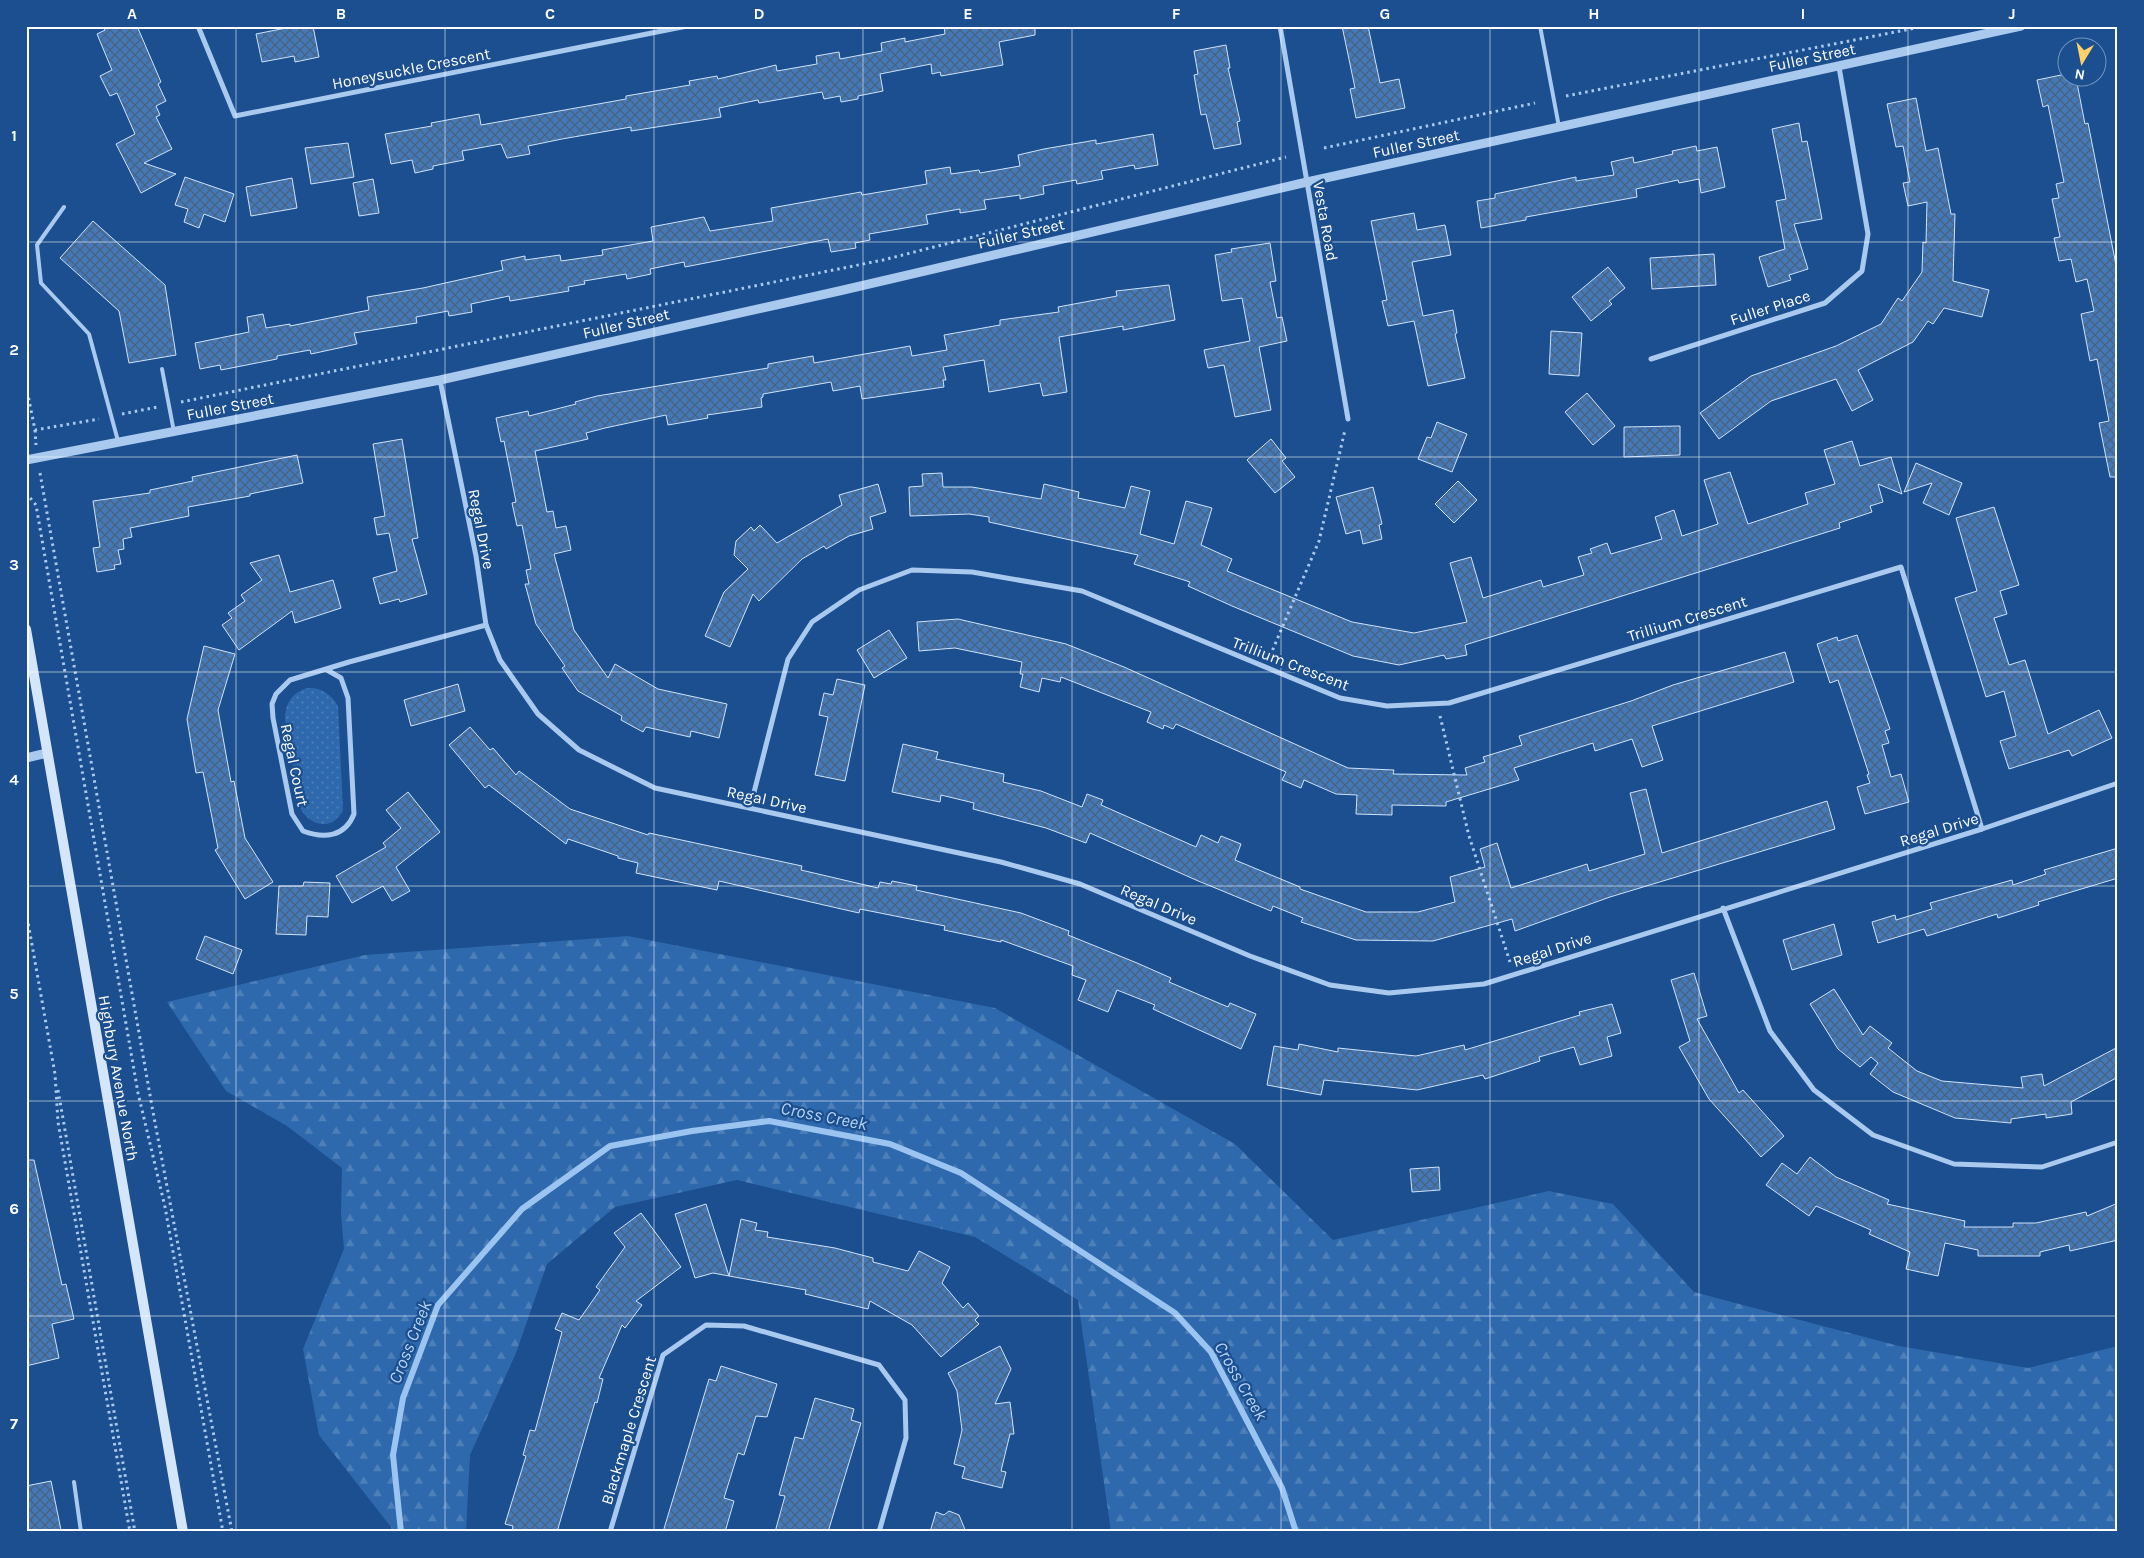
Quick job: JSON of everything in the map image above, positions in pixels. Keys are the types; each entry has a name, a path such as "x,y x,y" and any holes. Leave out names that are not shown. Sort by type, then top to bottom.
{"main road":[{"name":"Highbury Avenue North","path":"26,629 183,1532"}],"street":[{"name":"Honeysuckle Crescent","path":"198,26 235,116 687,26"},
{"name":"Vesta Road","path":"1280,26 1348,419"},
{"name":"Fuller Street","path":"26,460 440,380 848,289 1307,182 2021,26"},
{"name":"Fuller Place","path":"1650,359 1825,303 1862,271 1868,234 1839,66"},
{"name":"Regal Drive","path":"440,380 476,556 486,625 500,660 538,714 580,750 655,788 1001,862 1080,884 1250,956 1330,986 1389,993 1484,984 1723,908 1982,829 2118,783"},
{"name":"Trillium Crescent","path":"750,808 788,659 812,622 859,590 912,570 972,572 1082,591 1340,698 1387,706 1449,703 1901,567 1982,829"},
{"name":"Regal Court","path":"327,670 341,678 348,698 354,814 350,824 343,831 324,836 303,831 292,814 272,704 276,694 290,680 486,625"},
{"path":"26,758 47,753"},
{"path":"1723,908 1770,1031 1814,1090 1873,1135 1954,1164 2042,1167 2118,1142"},
{"name":"Blackmaple Crescent","path":"610,1532 663,1354 706,1325 744,1326 879,1365 905,1400 906,1438 879,1532"}],"lane":[{"path":"1540,26 1559,127"},
{"path":"64,207 37,245 41,283 89,334 118,443"},
{"path":"162,369 174,432"},
{"path":"74,1482 81,1532"}],"path":[{"path":"1566,96 1921,27"},
{"path":"1324,148 1535,104"},
{"path":"35,430 168,405 883,260 1286,157"},
{"path":"26,385 153,1112 232,1532"},
{"path":"1265,668 1319,541 1348,419"},
{"path":"26,493 36,505 138,1093 165,1207 223,1532"},
{"path":"1437,703 1468,836 1514,974"},
{"path":"26,911 135,1532"},
{"path":"55,1074 58,1122 130,1532"}],"green space":[{"path":"307,688 325,692 338,706 343,810 339,817 328,824 315,823 300,808 285,719 286,708 290,699"},
{"path":"628,936 995,1008 1235,1144 1333,1240 1549,1191 1613,1204 1694,1292 1899,1346 2028,1368 2118,1346 2118,1532 1111,1532 1078,1300 975,1237 737,1180 615,1207 547,1264 516,1353 470,1455 466,1532 392,1532 391,1527 319,1435 303,1349 344,1249 341,1214 342,1168 287,1126 226,1091 167,1002 365,955"}],"building":[{"path":"103,26 137,26 161,82 158,84 166,101 156,106 160,115 156,117 172,149 144,163 176,174 141,193 116,144 135,134 117,93 110,96 100,76 112,70 97,34 105,30"},
{"path":"296,26 313,26 319,57 295,62 294,56 262,62 256,34"},
{"path":"944,26 1035,26 1035,35 999,42 1003,65 941,76 940,72 932,74 931,64 880,74 883,91 858,96 858,99 841,102 840,96 824,99 822,92 759,103 758,100 719,108 721,117 631,131 631,127 528,146 530,154 507,158 501,144 462,151 464,160 433,166 433,169 415,173 412,160 391,164 385,134 432,126 431,123 479,114 481,125 626,99 626,96 690,85 689,81 717,76 718,79 776,65 777,71 817,64 816,56 839,52 840,59 882,51 881,43 905,38 905,42 945,34"},
{"path":"1342,26 1368,26 1380,83 1399,79 1405,108 1356,118 1350,89 1355,88"},
{"path":"1226,45 1230,68 1228,68 1240,121 1237,122 1241,144 1214,149 1206,114 1201,115 1194,75 1198,74 1194,51"},
{"path":"2056,76 2056,88 2078,88 2085,124 2088,123 2118,275 2118,477 2110,477 2099,423 2109,421 2097,359 2090,361 2081,314 2094,311 2087,279 2076,282 2071,259 2059,261 2054,238 2060,237 2052,199 2059,198 2056,184 2064,182 2048,105 2043,107 2037,80"},
{"path":"1916,98 1926,151 1938,148 1951,214 1955,214 1953,281 1989,290 1982,317 1944,308 1933,324 1928,321 1913,342 1858,370 1873,400 1852,411 1836,379 1771,401 1719,439 1700,413 1751,376 1836,346 1881,324 1898,298 1902,301 1922,272 1923,242 1926,243 1927,202 1908,206 1903,183 1910,182 1903,146 1896,147 1887,104"},
{"path":"1799,123 1802,142 1807,141 1822,219 1794,224 1808,269 1789,275 1791,280 1768,287 1759,257 1785,249 1776,201 1786,199 1772,129"},
{"path":"1153,134 1158,165 1135,169 1134,165 1101,171 1103,179 1077,184 1076,180 1043,186 1044,194 1020,199 1020,195 984,200 986,209 960,213 960,209 926,215 928,224 869,234 870,240 855,243 856,248 831,252 828,239 685,267 684,262 650,269 651,274 627,279 626,274 584,281 585,284 568,287 569,291 510,301 509,296 471,304 472,312 449,316 448,311 416,317 417,323 354,333 357,344 311,354 310,350 277,356 277,359 221,370 220,365 200,369 195,343 249,332 247,317 263,314 266,328 290,324 290,326 369,310 367,297 423,288 503,270 501,261 525,256 525,260 560,255 561,261 603,255 602,250 653,241 651,227 704,217 710,231 773,221 771,208 861,192 862,195 927,184 925,171 950,167 951,174 979,170 980,173 1020,166 1018,155 1044,149 1096,140 1096,144"},
{"path":"348,143 354,177 311,184 305,148"},
{"path":"1696,146 1697,151 1717,147 1725,187 1701,193 1699,179 1679,183 1678,180 1636,189 1637,197 1526,217 1526,220 1481,228 1477,201 1495,198 1495,194 1576,177 1576,181 1614,175 1611,162 1633,157 1634,163 1673,154 1672,151"},
{"path":"185,177 234,194 225,222 204,214 199,228 184,222 188,209 175,205"},
{"path":"292,178 297,208 251,216 246,187"},
{"path":"373,179 379,213 359,216 353,183"},
{"path":"1414,213 1417,230 1445,225 1451,255 1412,262 1423,316 1453,310 1457,333 1455,334 1465,378 1428,386 1414,321 1388,326 1382,301 1387,300 1371,221"},
{"path":"93,221 165,285 176,355 129,363 119,311 60,258"},
{"path":"1270,243 1276,281 1270,282 1277,318 1282,317 1287,341 1259,347 1271,410 1235,417 1224,365 1208,368 1204,350 1250,341 1242,298 1222,301 1215,255 1232,252 1231,249"},
{"path":"1714,254 1716,285 1652,289 1650,258"},
{"path":"1608,267 1625,288 1609,301 1612,304 1591,321 1572,297"},
{"path":"1169,285 1175,320 1123,330 1123,326 1059,337 1067,392 1043,396 1040,383 989,392 984,360 943,367 946,380 943,380 944,387 862,399 860,386 833,391 831,382 763,394 761,398 762,407 707,415 708,418 668,425 666,415 586,433 588,439 535,451 547,512 553,511 556,528 566,526 571,550 554,554 574,630 608,678 615,664 658,689 727,704 719,738 691,731 690,737 646,727 643,732 621,720 622,716 578,691 562,668 565,666 536,624 525,584 529,584 526,570 531,569 522,525 517,526 512,503 516,502 504,441 501,442 496,418 528,411 529,416 576,404 575,402 597,396 768,368 768,364 813,356 814,363 910,346 912,356 947,350 944,335 1000,325 1000,320 1059,312 1058,307 1117,296 1116,291"},
{"path":"1551,331 1582,333 1579,376 1549,374"},
{"path":"1587,393 1615,426 1593,445 1565,412"},
{"path":"1437,422 1467,434 1452,472 1418,459 1427,437 1431,438"},
{"path":"1680,426 1680,455 1624,457 1624,427"},
{"path":"402,439 418,538 412,539 427,594 400,602 399,599 380,604 373,578 397,571 389,533 377,535 374,518 385,516 373,444"},
{"path":"1271,439 1286,458 1282,461 1295,477 1275,493 1247,460"},
{"path":"1852,441 1860,466 1891,457 1902,494 1878,484 1883,502 1870,506 1872,512 1839,523 1840,528 1465,645 1467,655 1446,659 1444,655 1399,665 1353,656 1232,606 1188,586 1190,582 1134,564 1138,555 989,522 989,517 969,514 910,516 909,487 923,486 922,474 942,473 943,487 972,487 1041,499 1044,484 1079,492 1078,498 1125,508 1131,486 1150,491 1140,534 1174,544 1186,501 1212,508 1201,545 1232,559 1227,571 1352,622 1414,633 1467,622 1450,563 1471,557 1483,598 1541,580 1543,587 1584,575 1578,557 1592,553 1590,549 1607,543 1611,554 1662,539 1655,517 1674,510 1682,536 1718,524 1704,480 1730,472 1748,524 1808,504 1805,493 1835,484 1824,450"},
{"path":"297,455 303,483 250,494 250,496 188,507 189,516 130,528 132,537 123,539 124,549 118,550 121,564 114,565 115,569 97,572 93,548 100,547 93,501 150,493 150,490 193,481 192,477"},
{"path":"1916,463 1962,483 1949,515 1923,503 1932,483 1904,492"},
{"path":"1458,481 1477,500 1454,523 1435,504"},
{"path":"878,484 886,512 870,517 873,529 849,536 826,549 824,546 802,559 759,601 753,594 730,647 705,636 724,592 748,569 734,555 736,541 751,527 754,531 760,525 777,543 842,505 839,495"},
{"path":"1373,487 1382,524 1379,525 1382,539 1363,544 1360,530 1346,534 1336,497"},
{"path":"1994,507 2019,585 2000,591 2007,614 1994,618 2009,665 2025,660 2048,734 2099,710 2112,738 2072,756 2069,750 2009,769 2000,741 2016,736 2004,691 1986,697 1955,598 1977,591 1956,518"},
{"path":"279,555 290,592 333,580 341,608 295,623 292,611 239,650 222,625 232,618 228,613 245,601 241,595 262,580 250,563"},
{"path":"958,619 1066,644 1124,667 1348,768 1394,770 1393,774 1467,775 1465,768 1485,762 1483,757 1522,745 1519,736 1631,701 1673,685 1785,652 1794,682 1652,726 1663,760 1642,767 1632,739 1595,751 1593,743 1514,768 1519,780 1446,802 1446,806 1392,805 1392,815 1356,814 1357,795 1336,794 1304,780 1301,788 1282,780 1286,772 1176,724 1173,729 1164,725 1163,729 1147,722 1151,712 1061,677 1060,682 1042,678 1039,692 1020,687 1023,674 1020,674 1022,662 955,648 919,651 917,622"},
{"path":"889,630 907,658 874,678 857,650"},
{"path":"1857,635 1890,729 1885,731 1889,743 1882,745 1891,777 1901,774 1909,802 1865,814 1857,787 1870,783 1867,775 1869,774 1838,680 1830,683 1817,644 1837,637 1838,641"},
{"path":"204,646 235,654 218,710 231,782 234,781 245,838 273,882 245,899 215,850 218,848 203,772 196,773 187,719"},
{"path":"837,679 865,685 845,781 815,775 828,717 819,715 824,693 833,695"},
{"path":"458,684 465,711 411,726 404,700"},
{"path":"470,727 490,750 493,748 516,775 519,771 570,809 648,835 649,833 802,866 801,870 878,888 880,882 891,884 892,881 917,886 916,890 1021,913 1069,931 1068,935 1171,978 1169,982 1228,1007 1230,1003 1256,1014 1241,1049 1153,1009 1155,1005 1117,990 1108,1012 1078,1000 1086,980 1072,975 1073,966 1001,940 1001,942 944,930 945,926 860,909 859,913 719,881 717,890 636,873 638,863 618,858 618,856 568,839 566,844 489,785 485,788 449,745"},
{"path":"903,744 938,752 936,759 1004,774 1003,782 1041,791 1082,807 1087,794 1103,800 1101,805 1196,847 1201,835 1218,843 1221,836 1241,844 1235,860 1300,887 1300,889 1366,912 1418,912 1455,902 1450,877 1485,867 1480,849 1497,843 1511,888 1587,864 1589,871 1645,854 1630,793 1646,789 1662,853 1827,801 1835,829 1610,897 1515,931 1512,919 1433,941 1356,940 1301,922 1303,918 1273,906 1271,911 1090,833 1086,843 1046,828 973,809 974,803 941,795 940,802 892,792"},
{"path":"408,792 440,832 396,867 410,891 392,901 383,886 352,903 336,876 386,847 383,843 401,828 386,810"},
{"path":"2118,848 2118,878 2038,902 2039,905 1998,918 1997,914 1927,936 1924,929 1878,943 1872,922 1895,915 1896,920 1932,909 1930,903 2012,880 2013,885 2046,874 2044,870"},
{"path":"304,882 330,883 328,917 307,916 306,935 276,934 279,886 303,886"},
{"path":"1834,924 1842,955 1792,970 1783,940"},
{"path":"205,936 242,950 233,974 196,959"},
{"path":"1694,973 1707,1016 1697,1019 1739,1093 1743,1090 1784,1136 1761,1157 1709,1099 1679,1047 1690,1041 1671,980"},
{"path":"1834,989 1863,1035 1870,1026 1892,1043 1888,1048 1917,1071 1942,1081 2023,1088 2021,1077 2042,1074 2044,1086 2118,1047 2118,1077 2071,1102 2072,1114 2046,1118 2046,1114 2011,1119 2011,1123 1955,1118 1893,1092 1870,1074 1878,1063 1871,1057 1860,1067 1838,1049 1810,1004"},
{"path":"1612,1004 1621,1033 1607,1037 1612,1056 1580,1065 1574,1047 1539,1057 1540,1061 1485,1079 1483,1075 1417,1090 1324,1080 1321,1095 1267,1085 1274,1046 1298,1050 1299,1044 1338,1052 1338,1048 1416,1056 1464,1045 1465,1050 1580,1015 1579,1012"},
{"path":"1810,1157 1836,1177 1889,1200 1887,1204 1965,1221 1964,1227 2013,1227 2013,1223 2036,1223 2086,1212 2087,1216 2118,1203 2118,1240 2070,1251 2069,1245 2040,1252 2040,1256 1978,1256 1978,1250 1945,1243 1938,1276 1906,1269 1910,1252 1869,1234 1871,1230 1816,1206 1809,1216 1766,1185 1782,1163 1797,1174"},
{"path":"26,1160 34,1160 62,1285 66,1284 74,1319 52,1324 59,1358 26,1366"},
{"path":"1439,1167 1440,1190 1412,1192 1410,1169"},
{"path":"706,1204 729,1276 713,1273 695,1278 675,1214"},
{"path":"641,1213 681,1267 636,1301 642,1305 625,1328 622,1325 599,1378 603,1379 597,1403 595,1402 557,1532 512,1532 513,1526 505,1524 526,1456 523,1455 530,1430 535,1431 562,1332 555,1329 562,1313 579,1320 600,1290 596,1287 625,1247 614,1233"},
{"path":"741,1219 757,1223 755,1230 768,1232 767,1237 835,1248 873,1258 873,1262 908,1271 919,1251 950,1267 942,1283 963,1308 968,1303 979,1316 975,1320 979,1324 941,1357 912,1325 870,1301 868,1309 805,1294 806,1290 729,1276"},
{"path":"1000,1346 1011,1369 995,1404 1010,1402 1014,1434 1010,1434 1001,1471 1006,1472 1002,1488 962,1478 965,1467 954,1464 962,1430 957,1391 948,1373"},
{"path":"721,1366 777,1384 767,1417 756,1416 744,1455 738,1453 724,1498 734,1501 725,1532 663,1532 709,1379 716,1381"},
{"path":"815,1398 854,1409 851,1420 861,1423 828,1532 775,1532 785,1496 779,1495 795,1437 803,1439"},
{"path":"51,1481 61,1530 26,1532 26,1486"},
{"path":"949,1511 959,1515 966,1532 930,1532 936,1512 944,1515"}],"waterway":[{"name":"Cross Creek","path":"401,1532 393,1455 403,1398 438,1305 522,1209 610,1146 692,1131 769,1121 890,1144 961,1173 1175,1313 1211,1352 1282,1488 1296,1532"}]}
